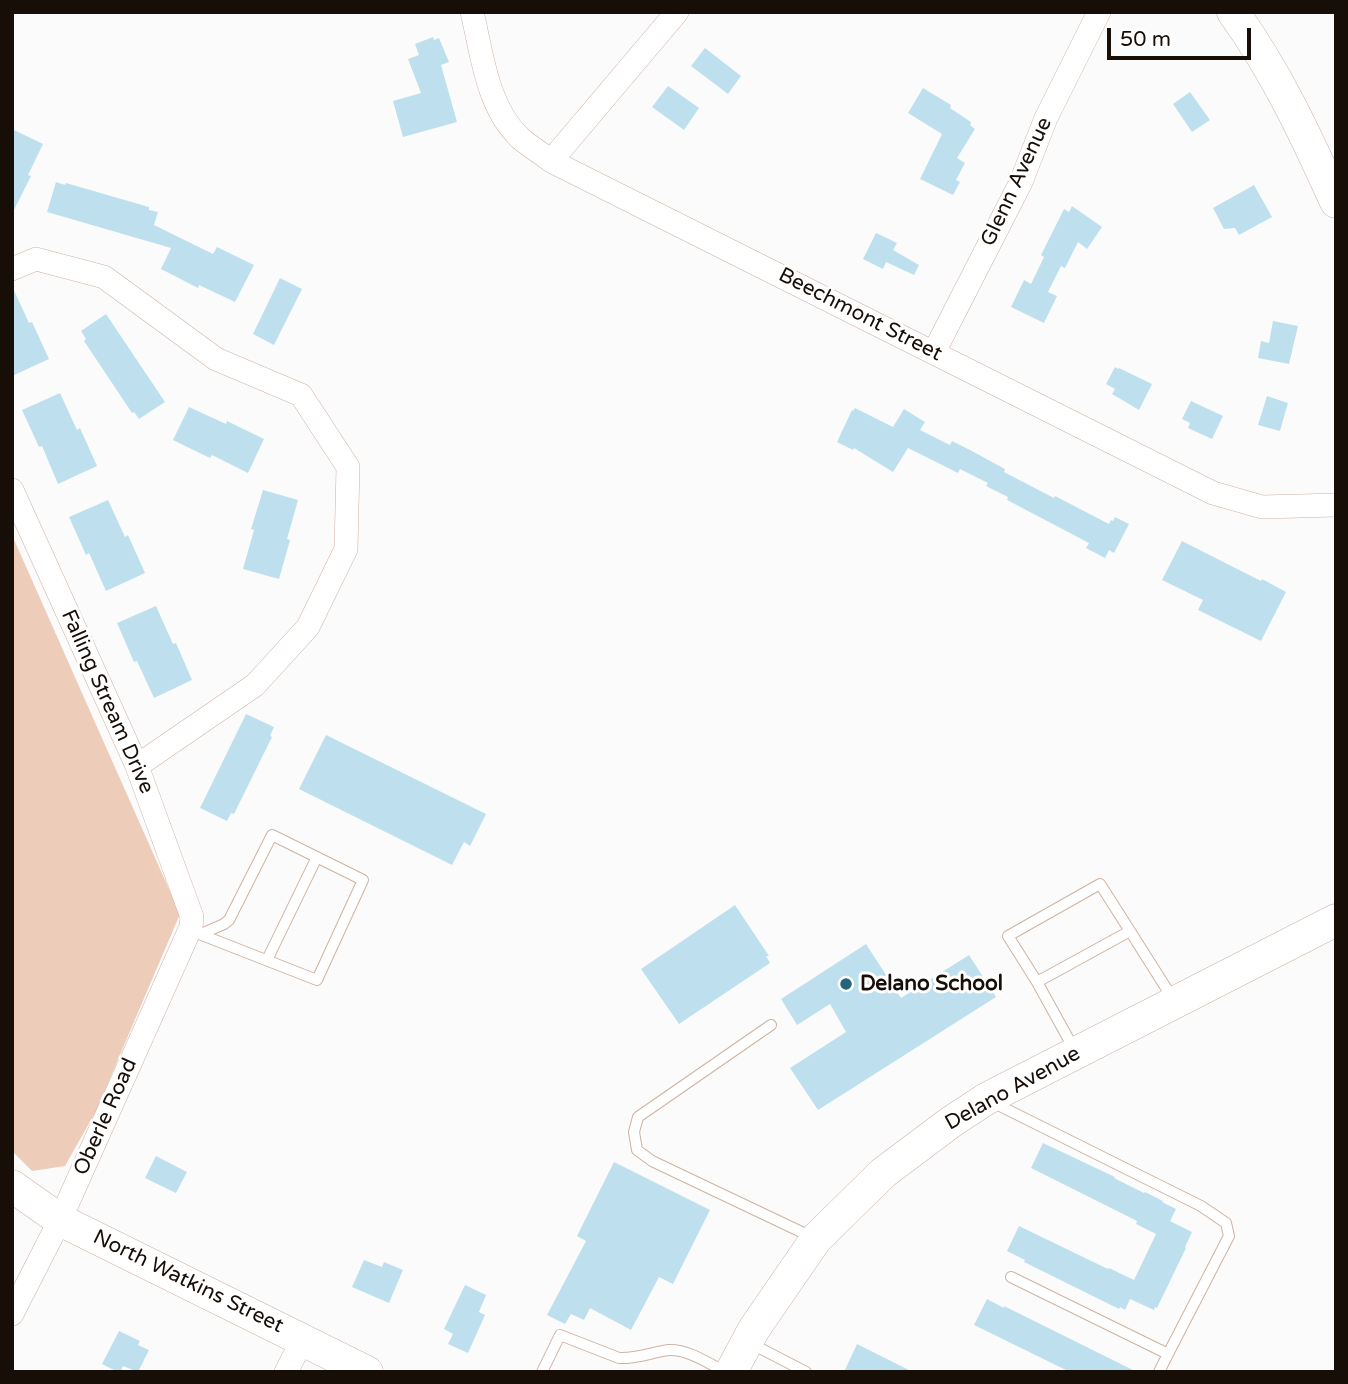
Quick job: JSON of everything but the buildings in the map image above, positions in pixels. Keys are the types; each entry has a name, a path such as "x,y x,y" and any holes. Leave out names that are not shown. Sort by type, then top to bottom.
{"main road":[{"path":"1233,12 1272,71 1336,202"},
{"name":"Delano Avenue","path":"728,1372 816,1239 883,1173 951,1122 986,1099 1336,920"},
{"name":"North Watkins Street","path":"12,1186 60,1220 367,1372"}],"street":[{"name":"Beechmont Street","path":"472,12 486,73 498,109 520,137 551,161 1213,493 1262,507 1336,505"},
{"path":"551,161 677,12"},
{"name":"Glenn Avenue","path":"934,352 1021,182 1046,118 1099,12"},
{"path":"12,269 36,259 104,277 216,359 302,396 348,467 346,550 308,628 255,685 137,766"},
{"name":"Falling Stream Drive","path":"12,490 137,766 194,927"},
{"name":"Oberle Road","path":"12,1314 60,1220 194,927"},
{"path":"286,1372 303,1339"}],"lane":[{"path":"272,835 363,880 317,980 194,927 224,924 229,920 272,835"},
{"path":"267,960 317,857"},
{"path":"1076,1053 1008,936 1101,884 1175,1002"},
{"path":"1037,982 1130,931"},
{"path":"771,1025 638,1117 634,1132 637,1150 652,1161 816,1239"},
{"path":"986,1099 1201,1206 1226,1223 1229,1236 1159,1372"},
{"path":"1011,1277 1168,1354"},
{"path":"542,1372 560,1335 619,1358 670,1350 682,1351 728,1372"},
{"path":"747,1342 806,1372"}],"shaded area":[{"path":"12,535 180,914 96,1111 65,1166 32,1171 12,1151"}],"place":[{"name":"Delano School","path":"846,984"}]}
